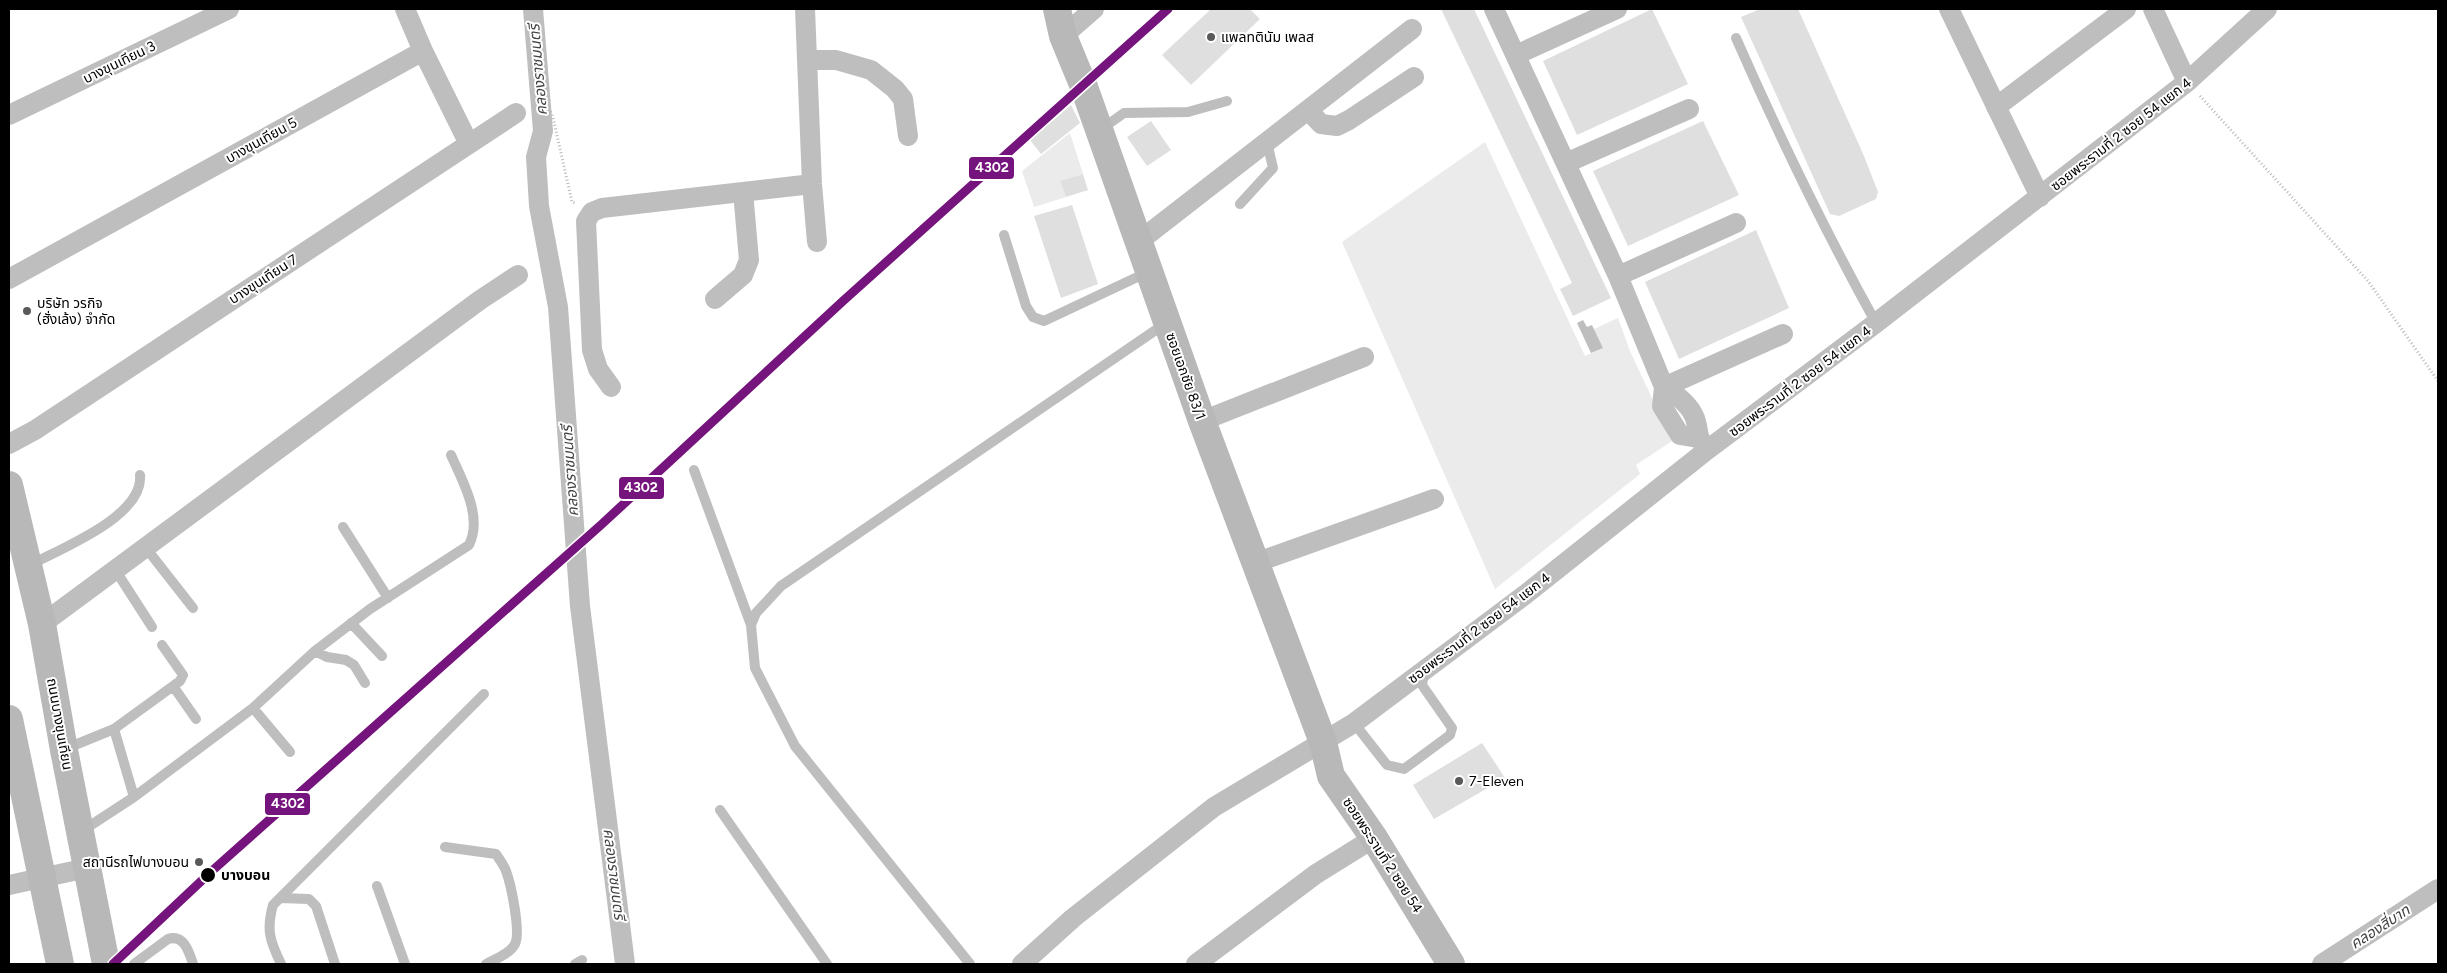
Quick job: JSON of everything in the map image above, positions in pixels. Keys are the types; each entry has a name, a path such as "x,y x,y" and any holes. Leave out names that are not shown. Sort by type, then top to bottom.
{"street":[{"name":"บางขุนเทียน 3","path":"9,115 229,9"},
{"path":"405,9 423,51 470,144"},
{"path":"805,9 812,184 817,242"},
{"name":"ซอยเอกชัย 83/1","path":"1057,9 1063,36 1099,130 1202,421 1323,742"},
{"path":"1063,36 1094,9"},
{"path":"1494,9 1618,276 1664,387 1679,396 1696,421 1702,444"},
{"path":"1516,55 1618,9"},
{"path":"1949,9 2040,197"},
{"path":"1996,107 2126,9"},
{"path":"2153,9 2187,82"},
{"name":"ซอยพระรามที่ 2 ซอย 54 แยก 4","path":"1022,964 1073,918 1214,807 1354,723 1526,594 1702,444 1876,323 2040,197 2187,82 2267,9"},
{"path":"1138,242 1412,29"},
{"name":"บางขุนเทียน 5","path":"9,279 423,51"},
{"path":"807,60 836,60 871,70 895,89 903,99 908,136"},
{"path":"1308,110 1321,124 1337,126 1414,77"},
{"path":"1566,163 1690,109"},
{"name":"บางขุนเทียน 7","path":"9,444 34,430 516,112"},
{"path":"610,386 598,369 592,350 586,221 592,212 602,208 812,184"},
{"path":"715,299 743,275 749,260 743,192"},
{"path":"1618,276 1736,223"},
{"path":"42,624 480,300 518,275"},
{"path":"1664,387 1783,334"},
{"path":"1202,421 1364,357"},
{"name":"ถนนบางขุนเทียน","path":"9,485 30,566 42,624 64,750 106,964"},
{"path":"1255,563 1434,499"},
{"path":"9,719 60,964"},
{"name":"ซอยพระรามที่ 2 ซอย 54","path":"1323,742 1331,776 1374,838 1451,964"},
{"path":"1196,964 1316,874 1374,838"},
{"path":"9,885 88,868"}],"lane":[{"path":"1736,38 1787,155 1837,253 1876,323"},
{"path":"1099,130 1124,113 1188,112 1227,101"},
{"path":"1240,204 1273,168 1267,142"},
{"path":"1004,235 1026,306 1033,317 1044,322 1149,271"},
{"path":"751,625 756,613 781,586 1167,322"},
{"path":"81,831 134,797 253,708 315,651 351,623 469,546 475,533 470,498 451,455"},
{"path":"694,470 751,625 755,668 795,746 970,964"},
{"path":"30,566 115,519 131,504 141,486 140,475"},
{"path":"343,527 388,598"},
{"path":"146,548 193,608"},
{"path":"116,571 152,627"},
{"path":"351,623 382,656"},
{"path":"64,750 114,729 173,686 183,675 162,645"},
{"path":"315,651 327,657 346,660 354,665 366,683"},
{"path":"1354,723 1387,765 1395,768 1404,768 1450,736 1452,728 1422,684 1424,669"},
{"path":"173,686 196,718"},
{"path":"281,964 272,944 268,923 273,905 484,694"},
{"path":"253,708 290,752"},
{"path":"114,729 134,797"},
{"path":"720,810 827,964"},
{"path":"445,847 496,854 506,868 515,917 515,945 502,956 486,964"},
{"path":"377,886 405,964"},
{"path":"280,898 309,899 316,906 335,964"},
{"path":"134,964 168,939 174,937 180,940 188,950 193,964"}],"path":[{"path":"2187,82 2368,281 2438,381"},
{"path":"546,109 552,114 572,202 592,212"}],"shaded area":[{"path":"1070,133 1083,174 1060,181 1066,197 1034,207 1022,171"},
{"path":"1485,142 1585,356 1603,348 1594,329 1618,318 1630,351 1672,441 1636,465 1640,474 1495,589 1342,242"},
{"path":"1583,320 1587,327 1592,325 1603,348 1591,353 1577,323"}],"building":[{"name":"แพลทตินัม เพลส","path":"1211,9 1250,9 1260,19 1191,85 1162,55"},
{"path":"1441,9 1474,9 1611,298 1573,316 1560,289 1572,283"},
{"path":"1652,9 1688,84 1577,135 1543,61"},
{"path":"1760,9 1798,9 1864,156 1878,192 1876,199 1839,216 1830,214 1741,17"},
{"path":"1071,105 1080,123 1041,154 1030,140"},
{"path":"1151,121 1171,150 1147,166 1127,137"},
{"path":"1703,121 1739,195 1628,246 1593,171"},
{"path":"1083,174 1088,190 1066,197 1060,181"},
{"path":"1072,205 1098,284 1061,298 1034,216"},
{"path":"1756,230 1789,308 1679,359 1645,282"},
{"name":"7-Eleven","path":"1482,743 1505,778 1434,819 1413,785"}],"waterway":[{"name":"คลองราชมนตรี","path":"533,9 543,131 536,157 539,206 558,307 580,606 625,964"},
{"name":"คลองสี่บาท","path":"2322,964 2438,889"}],"transit line":[{"name":"4302","path":"113,964 213,870 602,524 843,301 1168,9"}],"place":[{"name":"แพลทตินัม เพลส","path":"1211,37"},
{"name":"บริษัท วรกิจ (ฮั่งเล้ง) จำกัด","path":"27,311"},
{"name":"7-Eleven","path":"1459,781"},
{"name":"สถานีรถไฟบางบอน","path":"199,862"},
{"name":"บางบอน","path":"208,875"}]}
